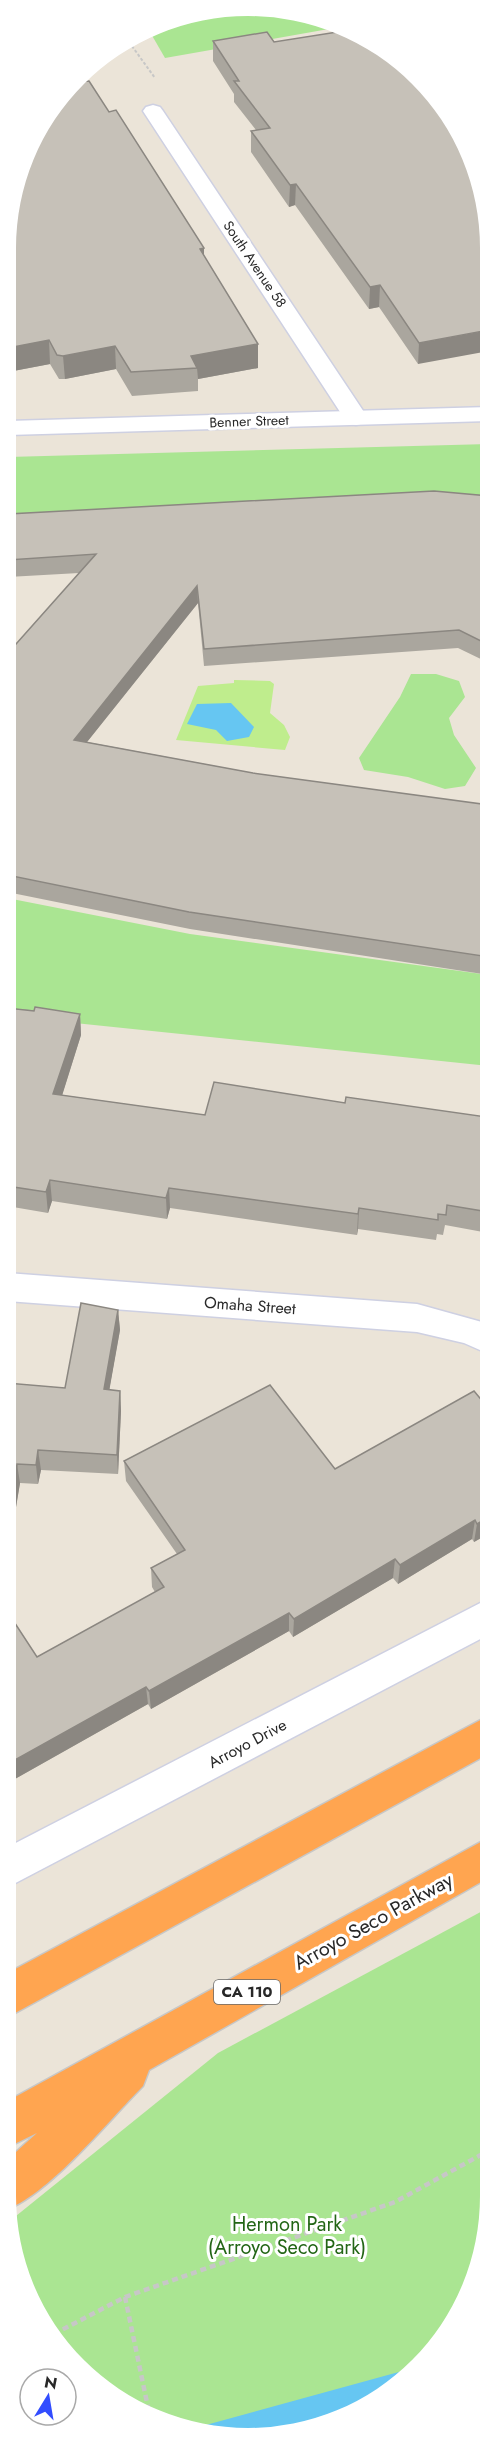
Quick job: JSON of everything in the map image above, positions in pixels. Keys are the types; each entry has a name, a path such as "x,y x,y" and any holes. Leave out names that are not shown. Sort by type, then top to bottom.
{"highway":[{"path":"16,1992 480,1738"},
{"name":"Arroyo Seco Parkway","path":"16,2121 480,1862"},
{"path":"16,2181 28,2172 154,2045"}],"street":[{"name":"South Avenue 58","path":"153,111 356,418"},
{"name":"Benner Street","path":"16,428 480,414"},
{"name":"Omaha Street","path":"16,1288 417,1318 471,1331 480,1336"},
{"name":"Arroyo Drive","path":"16,1864 480,1620"}],"path":[{"path":"59,2331 125,2297 395,2202 480,2155"},
{"path":"125,2297 148,2406"}],"green space":[{"path":"248,16 278,18 324,30 165,58 153,37 188,24 218,18"},
{"path":"480,444 480,513 16,531 16,457"},
{"path":"411,674 436,674 459,681 465,697 449,718 454,735 476,768 465,786 445,789 408,777 364,770 359,758 400,697"},
{"path":"234,680 270,681 274,684 270,713 284,725 290,737 285,750 176,740 198,686 234,683"},
{"path":"16,900 190,934 480,974 480,1065 16,1017"},
{"name":"Hermon Park (Arroyo Seco Park)","path":"480,1912 480,2197 478,2227 472,2257 456,2299 432,2338 412,2361 377,2389 337,2411 308,2421 278,2427 218,2427 188,2421 146,2405 107,2381 84,2361 64,2338 34,2286 24,2257 17,2215 218,2053"}],"water":[{"path":"231,703 254,727 249,737 227,741 216,730 187,724 197,704"},
{"path":"400,2372 350,2405 308,2421 263,2428 207,2425"}],"building":[{"path":"267,32 274,42 333,33 337,34 389,64 412,84 432,107 456,146 472,188 478,218 480,248 480,332 419,343 380,285 370,287 296,184 290,185 251,131 270,128 234,81 239,81 213,41"},
{"path":"87,81 109,112 116,110 204,248 200,249 258,344 191,356 197,368 131,372 115,346 63,356 57,355 49,340 16,346 16,248 18,218 24,188 34,159 48,132 64,107"},
{"path":"434,491 480,495 480,640 459,630 204,649 197,586 74,740 253,773 480,804 480,956 189,912 16,877 16,644 96,554 16,559 16,514"},
{"path":"35,1007 80,1014 53,1094 205,1115 214,1082 345,1103 346,1097 480,1116 480,1210 447,1205 446,1215 438,1214 438,1220 359,1208 358,1214 169,1188 166,1198 50,1180 46,1192 16,1187 16,1009 34,1011"},
{"path":"81,1303 118,1310 104,1389 120,1391 117,1455 38,1450 36,1465 17,1464 16,1470 16,1384 65,1388"},
{"path":"270,1385 335,1469 474,1391 480,1398 480,1522 477,1524 475,1520 400,1565 395,1559 294,1619 289,1613 149,1691 146,1687 16,1759 16,1625 37,1657 164,1587 151,1568 185,1550 124,1461"}]}
